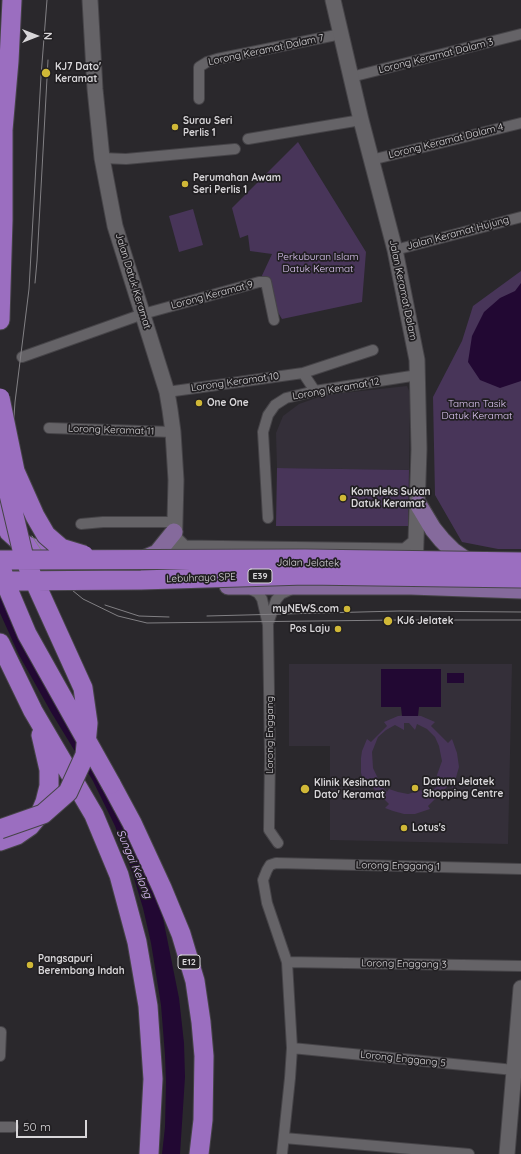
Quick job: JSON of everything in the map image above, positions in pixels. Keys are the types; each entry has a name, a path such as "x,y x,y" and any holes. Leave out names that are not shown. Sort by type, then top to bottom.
{"highway":[{"path":"0,320 3,220 2,138 10,61 12,0"},
{"path":"0,398 15,471 35,516 46,536 61,548 87,556 305,559"},
{"path":"0,428 2,465 24,558 83,688 88,723 85,755 68,792 42,814 0,829"},
{"path":"0,499 4,519 10,532 19,541 29,547 77,557"},
{"name":"Lebuhraya SPE","path":"0,559 305,559 521,562"},
{"name":"E12","path":"0,565 8,589 27,634 132,823 181,934 195,981 202,1029 204,1056 203,1120 198,1154"},
{"name":"Lebuhraya SPE","path":"0,580 141,580 305,575 519,588"},
{"path":"0,587 141,580"},
{"path":"0,643 33,711 94,814 119,875 135,935 148,1006 152,1042 153,1079 149,1154"},
{"path":"0,841 17,835 30,826 40,814 45,802 49,786 49,770 45,749 33,711"}],"main road":[{"path":"418,504 442,540 453,551 478,567"},
{"path":"138,560 157,553 174,531"},
{"name":"Jalan Jelatek","path":"0,559 77,557 138,560 521,567"},
{"path":"174,560 189,580 201,587"},
{"path":"0,580 201,587 305,586 519,588"}],"street":[{"name":"Jalan Datuk Keramat","path":"90,0 97,120 102,158 115,226 167,392 173,432 176,480 174,560"},
{"name":"Jalan Keramat Dalam","path":"333,0 361,120 394,250 415,347 418,375 419,449 414,587"},
{"name":"Lorong Keramat Dalam 7","path":"199,99 199,67 207,62 341,34"},
{"name":"Lorong Keramat Dalam 3","path":"351,78 521,34"},
{"path":"248,139 361,120"},
{"name":"Lorong Keramat Dalam 4","path":"371,160 521,123"},
{"path":"102,158 126,159 235,149"},
{"name":"Jalan Keramat Hujung","path":"394,250 521,217"},
{"name":"Lorong Keramat 9","path":"143,314 259,282 266,282 274,320"},
{"path":"22,358 143,314"},
{"name":"Lorong Keramat 10","path":"167,392 303,373 373,350"},
{"path":"303,373 315,391"},
{"name":"Lorong Keramat 12","path":"268,518 264,432 268,415 275,404 286,398 315,391 418,375"},
{"name":"Lorong Keramat 11","path":"49,428 173,432"},
{"path":"81,524 103,522 174,531 184,548 404,551 416,542"},
{"name":"Lorong Enggang","path":"242,586 258,593 262,599 268,625 270,757 269,830 278,843"},
{"name":"Lorong Enggang","path":"268,625 272,608 281,594 289,590 305,586"},
{"name":"Lorong Enggang 1","path":"287,962 267,903 263,880 270,865 521,869"},
{"path":"282,1154 292,1048 287,962"},
{"name":"Lorong Enggang 3","path":"287,962 521,966"},
{"path":"507,1154 521,988"},
{"path":"0,1056 1,1032"},
{"name":"Lorong Enggang 5","path":"292,1048 514,1070"},
{"path":"0,1127 13,1127"},
{"path":"284,1138 469,1154"}],"shaded area":[{"path":"407,386 410,393 409,470 277,468 276,433 283,416 299,404 325,395"},
{"name":"Datum Jelatek Shopping Centre","path":"289,664 512,664 508,844 330,840 330,746 289,746"}],"green space":[{"name":"Perkuburan Islam Datuk Keramat","path":"298,142 366,252 362,302 282,319 259,282 272,254 250,251 248,235 240,238 232,208"},
{"path":"193,209 203,245 179,252 169,216"},
{"name":"Taman Tasik Datuk Keramat","path":"521,271 521,549 498,549 462,542 435,495 433,397 462,341 473,306"},
{"name":"Kompleks Sukan Datuk Keramat","path":"277,468 409,470 408,526 276,526"},
{"path":"398,716 421,716 435,722 431,726 448,743 452,739 457,753 459,767 453,788 449,785 428,806 430,809 415,814 404,814 385,808 389,804 367,782 364,784 361,773 362,751 367,739 371,742 387,726 384,722","holes":["404,723 409,723 415,730 417,724 427,729 435,737 439,746 442,761 437,775 438,786 429,793 422,790 408,794 389,789 387,792 381,785 373,768 372,752 378,737 395,725 404,730"]}],"water":[{"path":"521,283 521,381 500,388 480,380 468,362 472,336 484,312 500,298 515,291"},
{"name":"Sungai Kelang","path":"0,583 121,822 161,908 179,998 184,1043 185,1077 180,1154 162,1154 165,1127 166,1082 161,1005 151,943 143,908 133,875 115,826 93,781 51,712 19,655 0,613"},
{"path":"381,669 441,669 441,707 419,707 418,716 402,716 401,707 381,707"},
{"path":"447,673 464,673 464,683 447,683"}],"tram line":[{"path":"47,0 41,76 29,289 15,402 11,460 15,502 25,536 40,561 56,577 83,599 118,616 147,623 521,620"},
{"path":"35,283 48,60"},
{"path":"32,536 53,568"},
{"path":"105,605 139,616 169,617"},
{"path":"207,616 399,611 521,612"}],"place":[{"name":"KJ7 Dato' Keramat","path":"46,73"},
{"name":"Surau Seri Perlis 1","path":"175,127"},
{"name":"Perumahan Awam Seri Perlis 1","path":"185,184"},
{"name":"One One","path":"199,403"},
{"name":"Kompleks Sukan Datuk Keramat","path":"343,498"},
{"name":"myNEWS.com","path":"347,609"},
{"name":"KJ6 Jelatek","path":"388,621"},
{"name":"Pos Laju","path":"338,629"},
{"name":"Datum Jelatek Shopping Centre","path":"415,788"},
{"name":"Klinik Kesihatan Dato' Keramat","path":"305,789"},
{"name":"Lotus's","path":"404,828"},
{"name":"Pangsapuri Berembang Indah","path":"30,965"}]}
